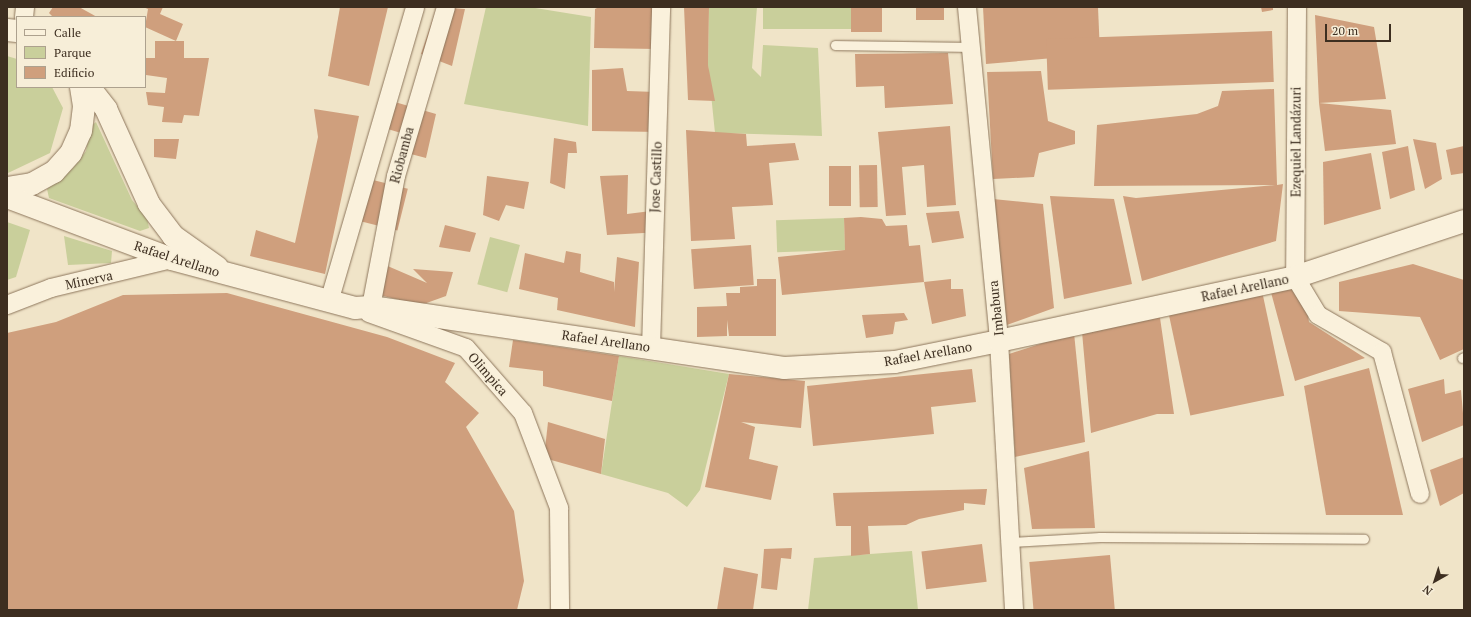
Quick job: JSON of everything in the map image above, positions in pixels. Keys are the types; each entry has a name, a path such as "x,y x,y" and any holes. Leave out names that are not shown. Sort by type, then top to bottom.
{"main road":[{"path":"7,188 32,184 54,172 71,153 81,131 84,106 81,88"},
{"name":"Rafael Arellano","path":"90,88 106,109 149,204 173,236 231,277"},
{"name":"Rafael Arellano","path":"7,197 172,259 231,277"},
{"name":"Rafael Arellano","path":"363,308 784,368 896,362 1295,277 1464,221"},
{"name":"Olimpica","path":"231,277 328,302 363,308"}],"street":[{"path":"328,302 415,7"},
{"name":"Riobamba","path":"363,308 396,176 446,7"},
{"name":"Jose Castillo","path":"651,348 662,7"},
{"name":"Imbabura","path":"967,7 999,341 1014,610"},
{"name":"Ezequiel Landázuri","path":"1295,277 1296,7"},
{"name":"Minerva","path":"7,305 51,288 172,259"},
{"path":"1295,277 1318,315 1382,352 1420,494"},
{"name":"Olimpica","path":"363,308 466,348 523,413 559,508 560,610"}],"lane":[{"path":"835,45 970,47"},
{"path":"1011,542 1100,537 1364,539"}],"green space":[{"path":"486,7 529,7 591,17 588,126 464,104"},
{"path":"709,7 757,7 752,68 761,77 763,45 818,48 822,136 715,133 708,65"},
{"path":"763,7 851,7 851,29 763,29"},
{"path":"7,56 16,59 16,88 53,88 63,108 50,153 8,173"},
{"path":"96,122 132,200 147,218 149,228 140,231 49,198 47,189 73,168 86,151 90,127"},
{"path":"844,218 845,250 777,252 776,220"},
{"path":"7,222 30,230 16,277 7,280"},
{"path":"64,236 112,251 111,263 68,265"},
{"path":"490,237 520,245 507,292 477,284"},
{"path":"619,356 729,374 700,490 687,507 668,493 601,474"},
{"path":"912,551 918,610 808,610 814,558"}],"building":[{"path":"53,7 79,7 95,16 52,16 49,13"},
{"path":"143,7 163,7 160,14 183,24 176,41 146,27 148,9"},
{"path":"340,7 388,7 369,86 328,76"},
{"path":"437,7 465,9 452,66 421,54"},
{"path":"599,7 655,7 657,49 594,48 595,9"},
{"path":"684,7 709,7 708,65 715,101 688,100"},
{"path":"851,7 882,7 882,32 851,32"},
{"path":"916,7 944,7 944,20 916,20"},
{"path":"983,7 1098,7 1100,54 986,64"},
{"path":"1261,7 1273,7 1273,10 1262,12"},
{"path":"1315,15 1374,27 1386,99 1319,103"},
{"path":"1272,31 1274,82 1048,90 1046,39"},
{"path":"155,41 184,41 184,58 209,58 199,116 184,115 182,123 162,122 164,107 148,105 146,92 165,93 167,78 146,75 146,58 155,58"},
{"path":"948,53 953,104 885,108 884,86 856,87 855,54"},
{"path":"623,68 627,91 656,92 661,132 592,131 592,70"},
{"path":"1041,71 1048,121 1075,131 1075,144 1039,153 1034,177 993,179 987,72"},
{"path":"1274,89 1277,185 1283,184 1276,241 1142,281 1123,196 1136,198 1275,185 1094,186 1097,125 1197,114 1218,106 1222,91"},
{"path":"388,100 436,114 426,158 407,153 411,136 381,127"},
{"path":"1319,103 1391,110 1396,144 1325,151"},
{"path":"314,109 359,116 325,274 250,256 256,230 295,243 318,137"},
{"path":"950,126 956,205 927,207 924,165 902,167 906,215 886,216 878,132"},
{"path":"686,130 746,134 747,146 795,143 799,160 769,163 773,205 732,207 735,239 691,241"},
{"path":"554,138 576,142 577,153 568,153 565,189 550,183"},
{"path":"154,139 179,139 176,159 154,157"},
{"path":"1413,139 1436,143 1442,179 1425,189"},
{"path":"1408,146 1415,190 1390,199 1382,152"},
{"path":"1464,146 1464,173 1451,175 1446,150"},
{"path":"1371,153 1381,209 1324,225 1323,162"},
{"path":"859,165 877,165 878,207 860,207"},
{"path":"829,166 851,166 851,206 829,206"},
{"path":"628,175 627,214 659,210 662,232 607,235 600,176"},
{"path":"487,176 529,182 524,209 506,205 499,221 483,215"},
{"path":"369,179 408,189 397,230 359,221"},
{"path":"1050,196 1114,199 1132,284 1064,299"},
{"path":"993,199 1043,204 1054,308 1004,326"},
{"path":"959,211 964,238 932,243 926,213"},
{"path":"861,217 882,219 886,226 907,225 909,246 920,245 924,282 782,295 778,257 845,250 844,218"},
{"path":"445,225 476,233 470,252 439,247"},
{"path":"751,245 754,285 694,289 691,249"},
{"path":"566,251 581,254 580,272 614,282 614,292 617,257 639,262 635,327 557,310 558,298 519,289 525,253 564,263"},
{"path":"383,264 427,283 413,269 453,272 446,296 421,305 379,295"},
{"path":"1413,264 1464,280 1464,349 1440,360 1420,317 1339,311 1339,282"},
{"path":"1301,276 1309,322 1365,358 1295,381 1269,285"},
{"path":"757,279 776,279 776,336 729,336 727,320 727,336 697,337 697,307 727,306 726,293 740,293 740,287 757,286"},
{"path":"951,279 951,289 963,289 966,316 932,324 924,282"},
{"path":"1262,291 1284,396 1190,416 1168,311"},
{"path":"227,293 387,337 455,363 445,382 479,413 466,427 514,511 524,581 517,610 7,610 7,333 56,322 123,295"},
{"path":"1159,311 1174,414 1157,414 1091,433 1082,332"},
{"path":"904,313 908,320 895,322 893,334 866,338 862,315"},
{"path":"1074,333 1085,442 1015,457 1009,354"},
{"path":"513,340 619,356 612,401 543,386 543,371 509,367"},
{"path":"1369,368 1403,515 1326,515 1304,386"},
{"path":"972,369 976,402 931,407 934,434 813,446 807,386"},
{"path":"729,374 805,381 801,428 741,422 755,427 749,459 778,466 771,500 705,487"},
{"path":"1444,379 1445,394 1461,390 1464,425 1422,442 1408,389"},
{"path":"548,422 605,439 601,474 544,458"},
{"path":"1089,451 1095,528 1032,529 1024,468"},
{"path":"1464,457 1464,493 1440,506 1430,470"},
{"path":"987,489 985,505 964,503 964,510 919,519 906,525 868,526 870,554 851,556 851,526 836,526 833,493"},
{"path":"982,544 987,582 926,589 921,551"},
{"path":"792,548 791,559 781,558 777,590 761,588 764,549"},
{"path":"1110,555 1115,610 1034,610 1029,562"},
{"path":"724,567 758,574 753,610 717,610"}]}
